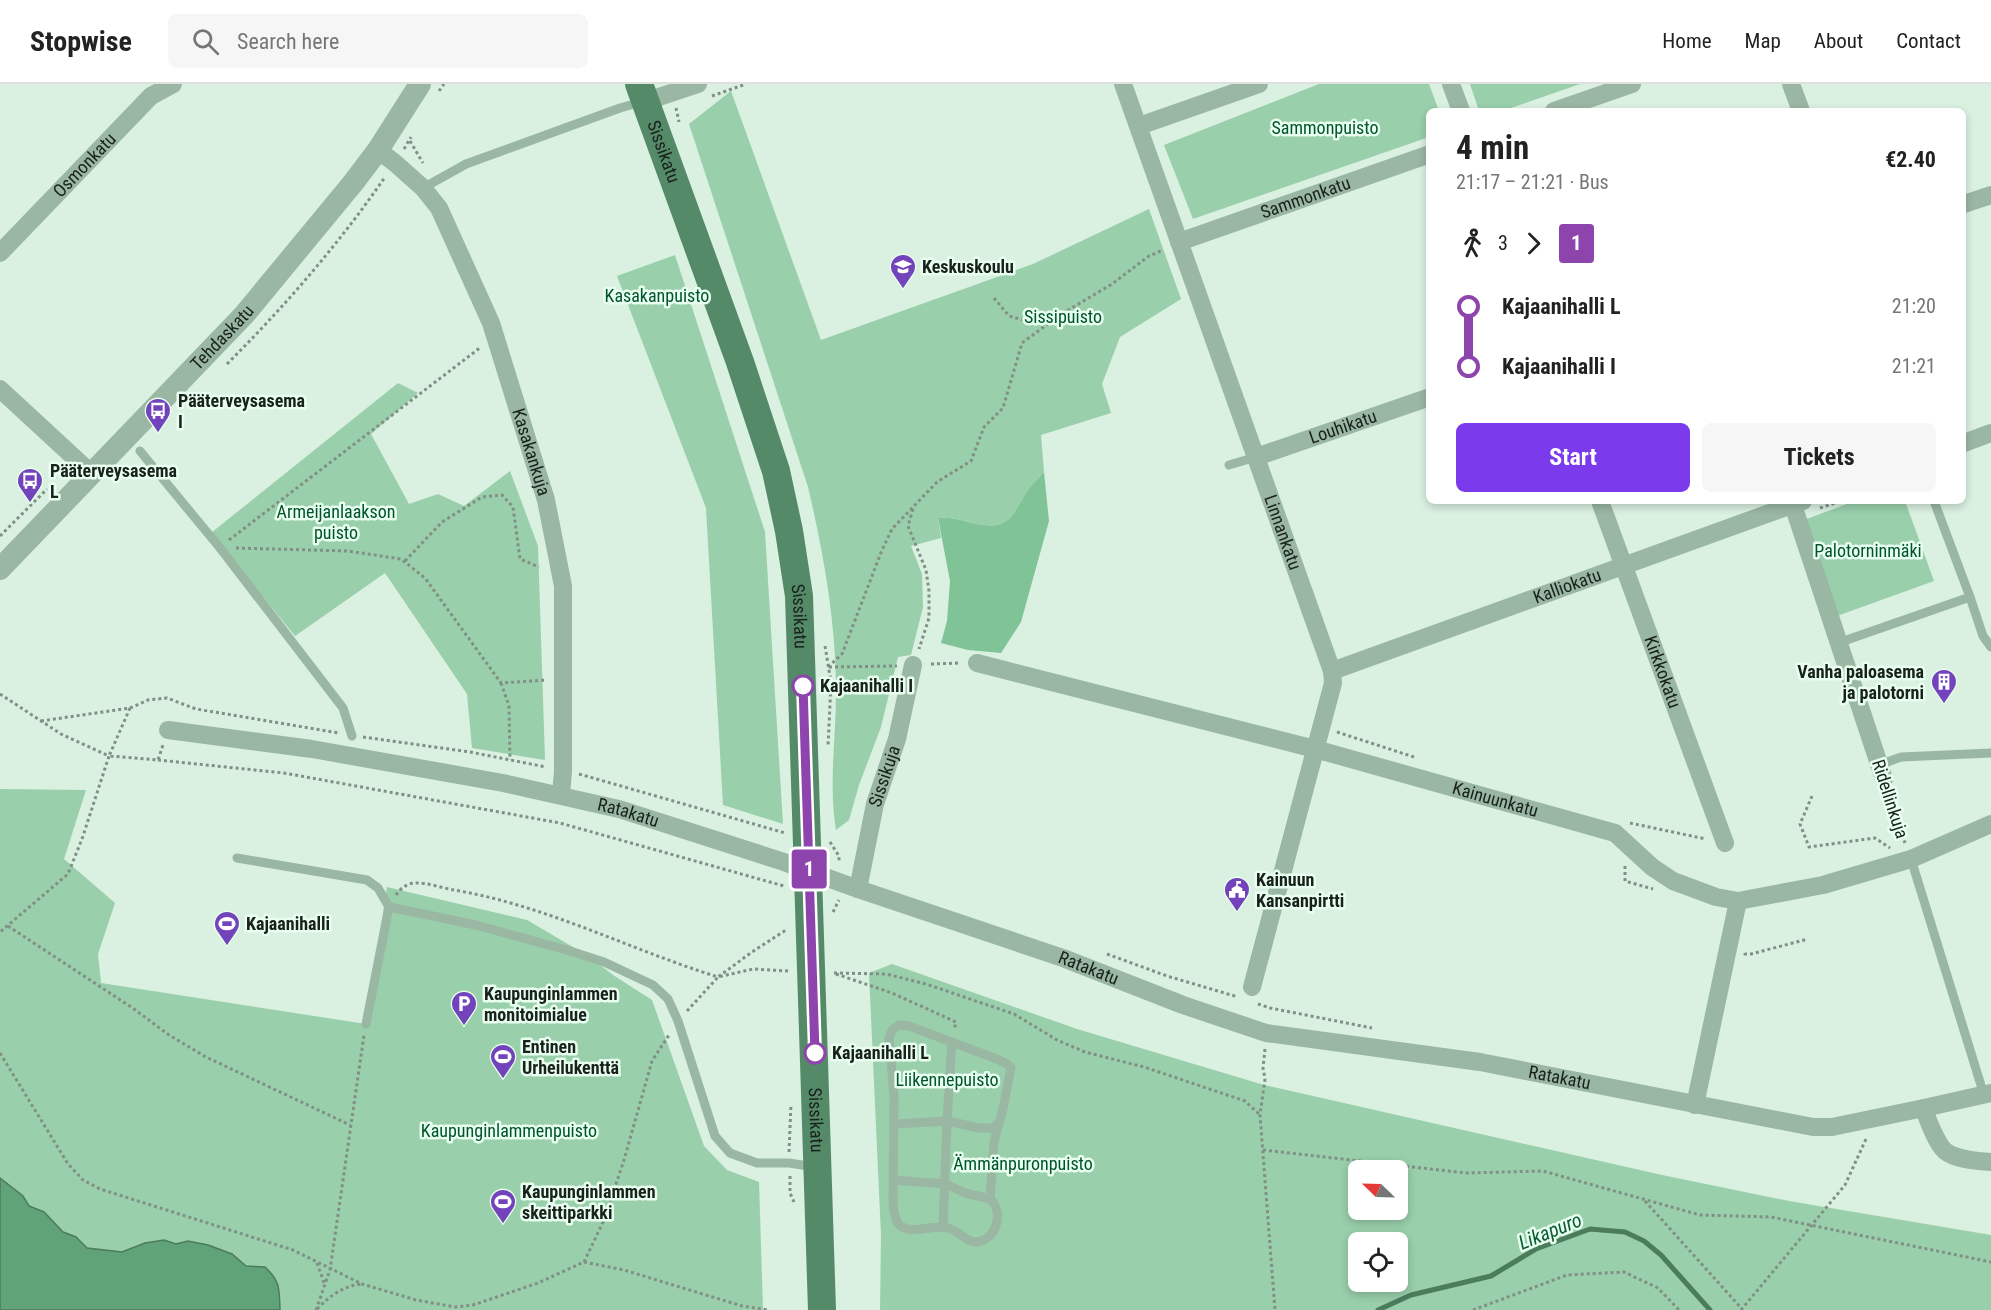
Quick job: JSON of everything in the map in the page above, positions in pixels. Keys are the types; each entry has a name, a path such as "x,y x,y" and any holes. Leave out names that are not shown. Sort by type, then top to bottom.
{"main road":[{"name":"Sissikatu","path":"643,90 740,362 776,471 799,596 796,866 817,1168 822,1310"}],"street":[{"name":"Osmonkatu","path":"0,253 151,96 173,84"},
{"name":"Tehdaskatu","path":"0,569 244,315 378,150 420,84"},
{"path":"643,90 698,84"},
{"name":"Linnankatu","path":"1123,84 1139,126 1172,246 1256,457 1332,670 1333,683 1251,997"},
{"path":"1139,126 1259,84"},
{"path":"1451,84 1460,108"},
{"path":"1563,108 1632,84"},
{"path":"1791,84 1800,108"},
{"name":"Kasakankuja","path":"378,150 395,163 426,179 491,323 546,500 563,586 561,795"},
{"name":"Sammonkatu","path":"1172,246 1426,155"},
{"path":"1966,203 1991,195"},
{"path":"0,389 91,473"},
{"name":"Louhikatu","path":"1256,457 1426,397"},
{"path":"1966,442 1991,433"},
{"name":"Kirkkokatu","path":"1601,504 1725,843"},
{"name":"Kalliokatu","path":"1332,670 1795,504"},
{"name":"Ridellinkuja","path":"1798,504 1838,643 1881,772"},
{"name":"Kainuunkatu","path":"977,663 1315,749 1615,833 1652,867 1673,881 1716,897 1738,901 1823,885 1908,852 1991,824"},
{"name":"Sissikuja","path":"860,880 875,804 897,739 914,665"},
{"name":"Ratakatu","path":"168,730 312,750 561,795 619,809 796,866 860,880 1266,1033 1480,1062 1813,1127 1833,1127 1987,1094"},
{"path":"1695,1105 1738,901"},
{"path":"1924,1108 1928,1121 1944,1150 1957,1156 1991,1162"}],"lane":[{"path":"426,179 620,108 643,90"},
{"path":"140,451 220,548 343,708 352,736"},
{"path":"1229,465 1256,457"},
{"path":"1935,504 1991,647"},
{"path":"1838,643 1970,597"},
{"path":"1881,772 1901,757 1991,753"},
{"name":"Ridellinkuja","path":"1908,852 1987,1094"},
{"path":"237,858 367,880 378,888 389,907 366,1024"},
{"path":"389,907 476,925 604,962 653,986 668,999 678,1022 715,1136 730,1153 757,1163 789,1163 817,1168"},
{"path":"894,1180 946,1184 965,1193 990,1199 996,1207 998,1222 990,1237 973,1242 957,1231 943,1227 910,1229 898,1224 893,1202 895,1124 889,1037 893,1029 899,1025 909,1026 997,1059 1011,1068 994,1142 990,1199"},
{"path":"943,1227 952,1042"},
{"path":"895,1124 947,1121 979,1128 992,1128 999,1123"}],"path":[{"path":"410,141 426,179"},
{"path":"977,663 828,668 842,654 882,549 892,529 938,483 971,461 984,427 1003,408 1022,343 1060,315 1112,284 1149,256 1172,246"},
{"path":"994,298 1009,316 1023,320 1060,315"},
{"path":"220,548 484,345"},
{"path":"0,536 30,504 54,483"},
{"path":"404,561 442,522 482,497 502,495 513,507 520,559 539,567"},
{"path":"913,507 908,526 926,570 929,591 929,618 914,665"},
{"path":"220,548 348,551 404,561 425,578 501,683 509,706 510,760"},
{"path":"501,683 547,680"},
{"path":"0,694 61,734 109,756 284,773 560,823 784,886 789,892"},
{"path":"0,932 68,874 82,840 109,756 130,708"},
{"path":"158,760 168,730"},
{"path":"1336,732 1414,757"},
{"name":"Ridellinkuja","path":"1881,772 1908,852"},
{"path":"1812,796 1800,824 1809,847 1875,838 1891,849 1908,852"},
{"path":"1625,822 1725,843"},
{"path":"784,886 796,866 785,833 791,831"},
{"path":"1880,852 1891,849"},
{"path":"839,856 860,880"},
{"path":"389,907 400,888 413,883 479,894 537,909 686,967 718,977 753,969 793,971"},
{"path":"8,926 134,1009 169,1035 206,1057 350,1125"},
{"path":"584,1262 604,1220 624,1160 652,1061 678,1022 718,977 777,935 793,927"},
{"path":"1744,945 1745,954 1751,954 1808,939"},
{"path":"1099,952 1167,976 1251,997 1270,1008 1374,1028"},
{"path":"952,1042 956,1022 892,993 831,973 886,974 926,984 1014,1014 1057,1040 1084,1052 1144,1067 1245,1101 1260,1114"},
{"path":"316,1310 330,1270 366,1024"},
{"path":"0,1053 69,1164 83,1180 120,1197 293,1250 362,1284 416,1300 455,1307 473,1305 527,1287 584,1262 624,1270 742,1305 769,1310"},
{"path":"1263,1068 1265,1079 1260,1114 1275,1310"},
{"path":"791,1102 790,1193 795,1202"},
{"path":"1644,1199 1742,1309 1845,1185 1865,1140 1872,1137"},
{"path":"1263,1150 1466,1173 1543,1171 1700,1215 1771,1218 1991,1262"},
{"path":"317,1263 325,1286"},
{"path":"1473,1310 1568,1275 1624,1272 1658,1288 1679,1310"},
{"path":"316,1310 338,1291 362,1284"}],"green space":[{"name":"Sammonpuisto","path":"1319,84 1429,84 1438,108 1426,108 1426,138 1193,219 1164,145"},
{"path":"1470,84 1580,84 1511,108 1478,108"},
{"name":"Sissipuisto","path":"731,91 821,340 1033,264 1149,209 1181,299 1120,337 1102,384 1111,413 1041,435 1044,472 1030,487 1012,516 1001,524 994,525 938,518 941,538 911,546 922,574 923,607 911,655 898,657 881,727 859,785 849,820 836,830 833,794 835,658 831,609 819,535 808,487 689,124"},
{"name":"Kasakanpuisto","path":"675,255 765,532 783,824 723,805 706,508 617,276"},
{"name":"Armeijanlaakson puisto","path":"398,383 418,393 371,434 409,504 438,494 464,506 510,471 538,546 545,760 472,748 467,694 385,573 295,636 211,533"},
{"name":"Palotorninmäki","path":"1847,504 1906,504 1934,581 1837,616 1804,520"},
{"name":"Kaupunginlammenpuisto","path":"0,789 86,790 64,859 115,903 98,954 101,983 366,1024 387,887 527,920 590,957 652,1000 704,1146 727,1170 759,1182 763,1310 0,1310"},
{"name":"Ämmänpuronpuisto","path":"892,964 1077,1029 1264,1085 1662,1175 1789,1201 1991,1235 1991,1310 880,1310 881,1235 869,973"}],"shaded area":[{"path":"1044,472 1049,521 1021,622 1001,653 968,650 941,643 947,621 950,581 938,518 984,525 1001,524 1012,516 1028,490"},
{"path":"0,1178 23,1196 29,1206 44,1212 63,1232 76,1237 87,1248 122,1252 145,1243 164,1240 176,1244 188,1241 208,1245 232,1254 246,1266 265,1267 278,1286 280,1310 0,1310"}],"waterway":[{"name":"Likapuro","path":"1378,1310 1411,1295 1491,1276 1536,1249 1590,1229 1625,1232 1644,1241 1661,1255 1710,1310"}],"bus line":[{"name":"1","path":"803,686 815,1053"}],"place":[{"name":"Keskuskoulu","path":"903,290"},
{"name":"Pääterveysasema I","path":"158,434"},
{"name":"Pääterveysasema L","path":"30,504"},
{"name":"Kajaanihalli I","path":"803,686"},
{"name":"Vanha paloasema ja palotorni","path":"1944,705"},
{"name":"Kainuun Kansanpirtti","path":"1237,913"},
{"name":"Kajaanihalli","path":"227,947"},
{"name":"Kaupunginlammen monitoimialue","path":"464,1027"},
{"name":"Kajaanihalli L","path":"815,1053"},
{"name":"Entinen Urheilukenttä","path":"503,1080"},
{"name":"Kaupunginlammen skeittiparkki","path":"503,1225"}],"park label":[{"name":"Liikennepuisto","path":"947,1080"}]}
